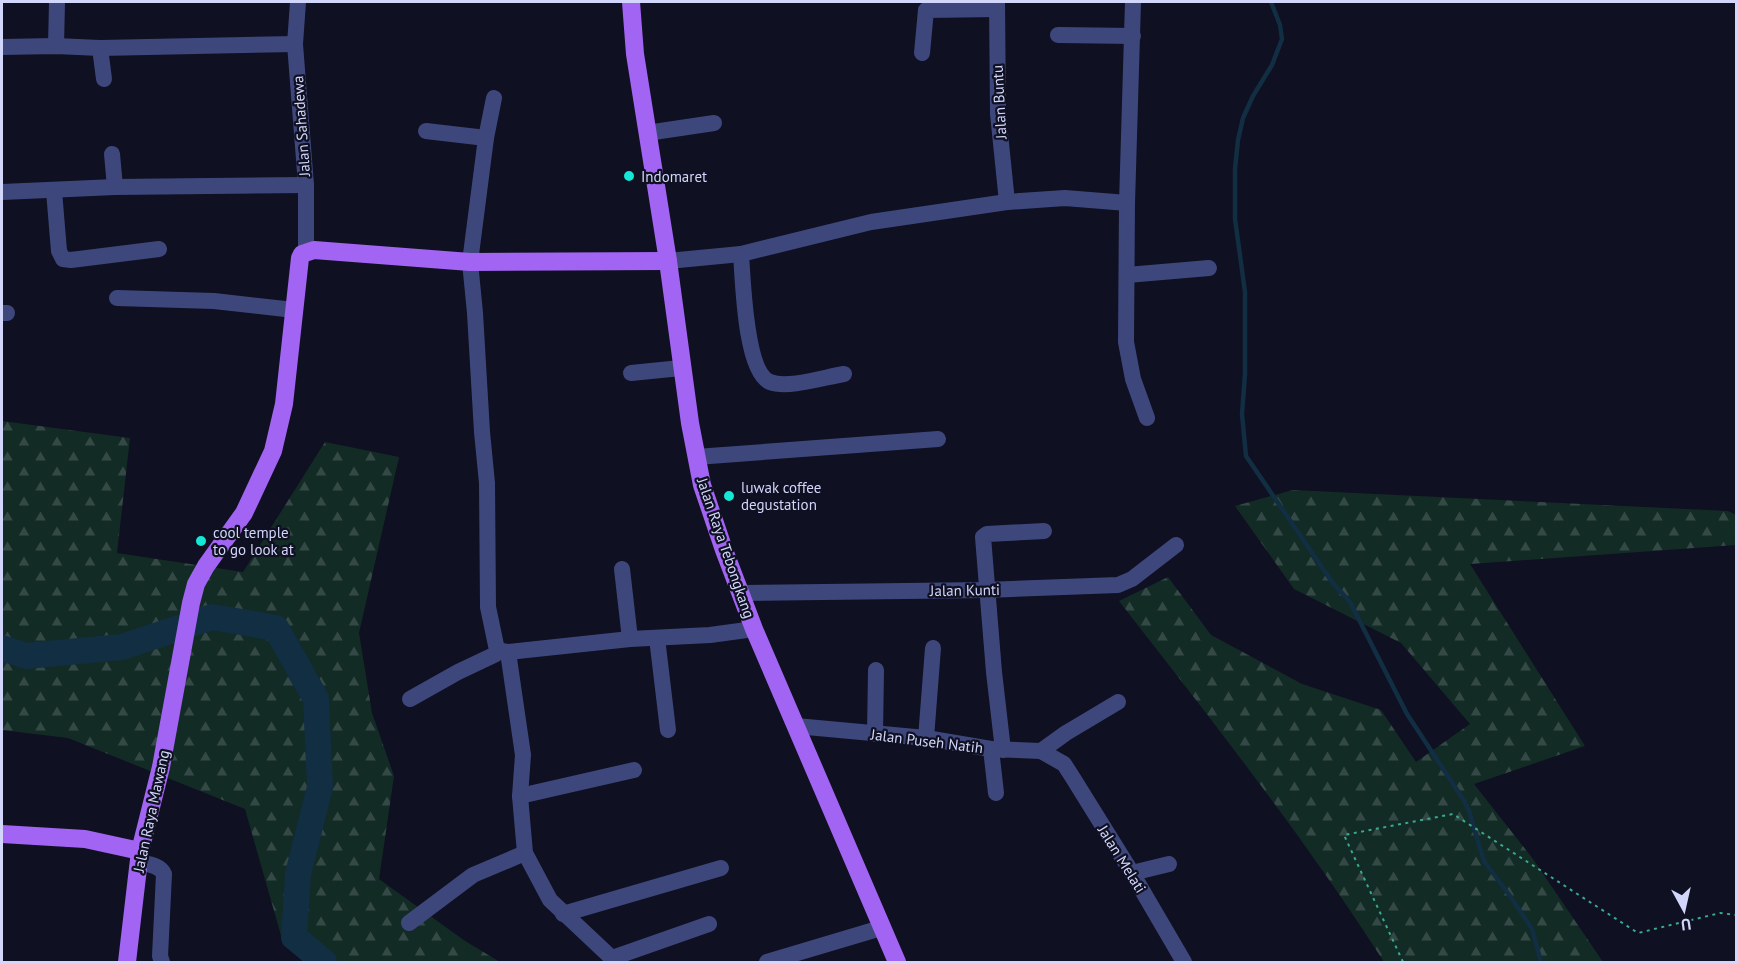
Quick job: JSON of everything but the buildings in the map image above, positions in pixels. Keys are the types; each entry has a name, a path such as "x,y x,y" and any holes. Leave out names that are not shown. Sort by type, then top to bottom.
{"main road":[{"name":"Jalan Raya Tebongkang","path":"631,2 635,54 668,261 681,368 696,457 708,504 754,629 897,963"},
{"path":"306,252 314,250 470,262 668,261"},
{"name":"Jalan Raya Mawang","path":"127,963 139,856 161,766 182,660 190,603 196,584 206,566 244,513 273,451 284,404 300,258 306,252"},
{"path":"2,834 85,839 139,856"}],"street":[{"path":"56,46 57,2"},
{"name":"Jalan Sahadewa","path":"298,2 295,44 306,185 306,252"},
{"path":"1133,2 1127,203 1126,342 1133,379 1147,418"},
{"path":"922,53 926,10 997,5"},
{"name":"Jalan Buntu","path":"997,5 998,114 1006,202"},
{"path":"1058,35 1133,36"},
{"path":"2,47 100,48 295,44"},
{"path":"100,48 104,79"},
{"path":"494,98 486,138 470,262 487,483 488,607 502,651 523,755 520,796 525,854 550,900 614,960 709,924"},
{"path":"647,133 714,123"},
{"path":"426,131 486,138"},
{"path":"112,154 115,187"},
{"path":"2,192 115,187 306,185"},
{"path":"54,191 59,251 63,259 71,260 159,249"},
{"path":"668,261 741,254 871,222 1006,202 1065,198 1127,203"},
{"path":"741,254 750,343 762,377 771,382 787,384 844,374"},
{"path":"1127,275 1209,268"},
{"path":"117,298 214,301 294,310"},
{"path":"631,373 681,368"},
{"path":"696,457 938,439"},
{"path":"996,793 997,749 982,544 985,536 1044,531"},
{"name":"Jalan Kunti","path":"741,593 987,590 1118,585 1132,579 1176,545"},
{"path":"622,569 630,639"},
{"path":"410,699 502,651 630,639 710,635 754,629"},
{"path":"657,638 668,730"},
{"path":"926,738 933,648"},
{"path":"874,734 876,670"},
{"path":"1049,754 1066,733 1118,702"},
{"name":"Jalan Puseh Natih","path":"796,726 926,738 1049,754"},
{"name":"Jalan Melati","path":"1049,754 1064,764 1132,873 1184,963"},
{"path":"520,796 634,770"},
{"path":"409,923 472,875 525,854"},
{"path":"139,856 162,870 164,874 160,956 162,963"},
{"path":"1132,873 1169,864"},
{"path":"563,914 721,868"},
{"path":"767,963 881,928"}],"path":[{"path":"1403,963 1344,835 1453,814 1638,933 1720,913 1737,915"}],"green space":[{"path":"2,421 130,438 117,553 243,572 325,442 399,457 359,633 372,713 394,776 379,879 465,941 500,962 312,962 284,946 245,809 68,738 2,730"},
{"path":"1293,490 1728,511 1736,515 1736,545 1470,564 1585,746 1474,784 1533,859 1603,962 1384,962 1289,824 1119,601 1168,577 1211,635 1302,684 1381,710 1416,762 1470,724 1401,643 1294,589 1235,506"}],"waterway":[{"path":"1271,2 1280,25 1282,39 1272,65 1243,118 1235,169 1235,219 1245,292 1245,374 1242,414 1246,456 1332,582 1350,602 1407,714 1463,799 1469,811 1484,861 1532,929 1541,962"},
{"path":"2,648 26,656 122,647 212,617 276,628 316,699 320,787 298,874 294,937 324,962"}],"place":[{"name":"Indomaret","path":"629,176"},
{"name":"luwak coffee degustation","path":"729,496"},
{"name":"cool temple to go look at","path":"201,541"}]}
